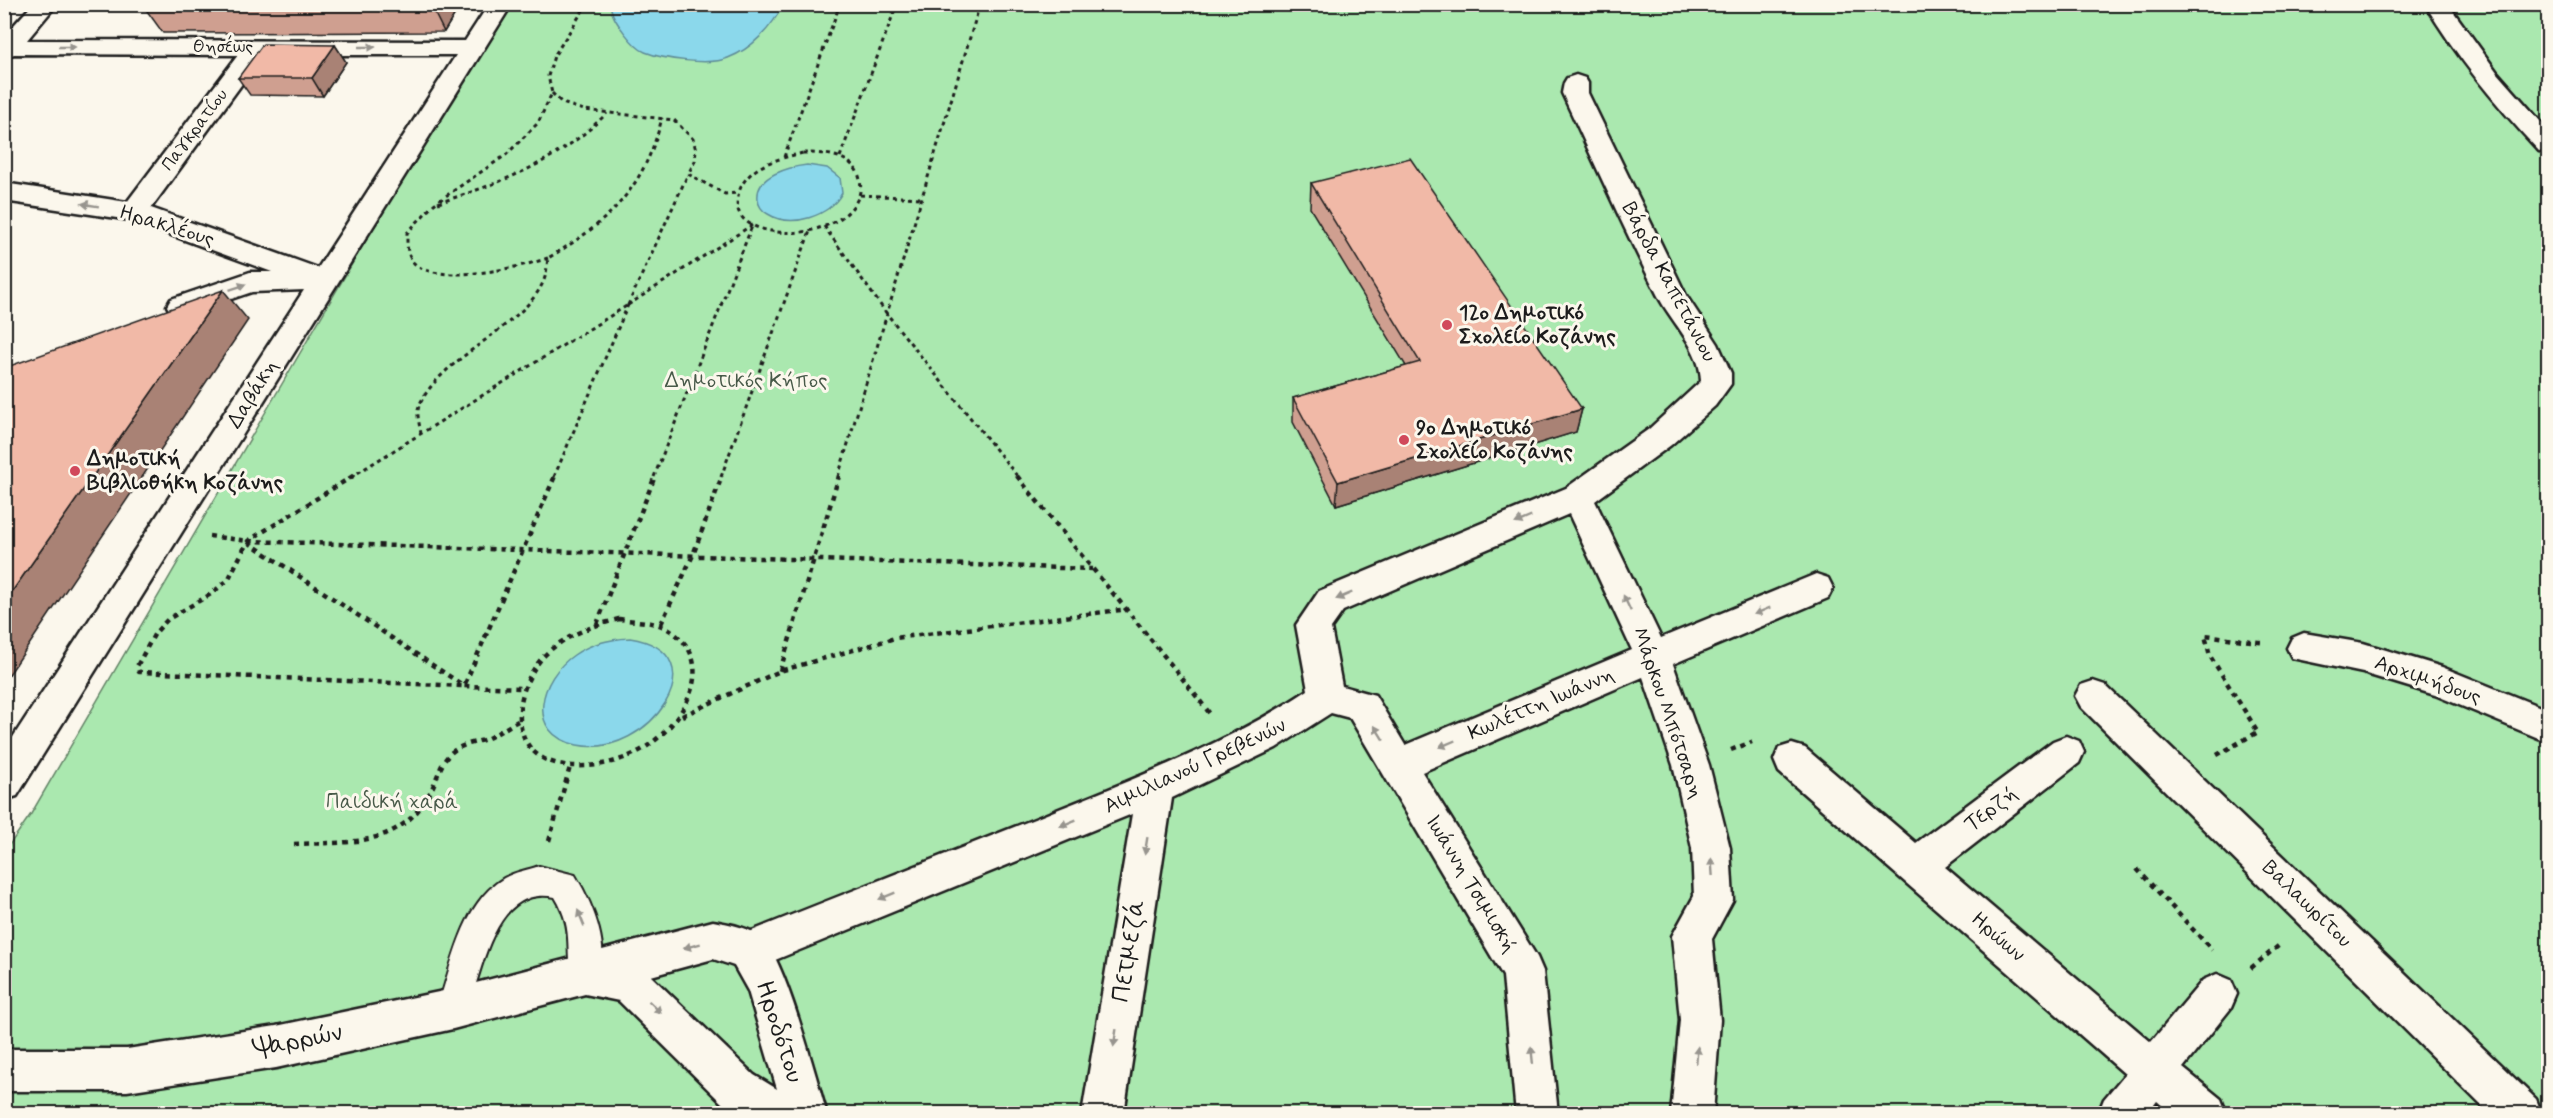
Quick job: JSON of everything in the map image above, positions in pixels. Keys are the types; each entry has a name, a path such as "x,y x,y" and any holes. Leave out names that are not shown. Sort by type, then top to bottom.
{"street":[{"path":"6,49 46,4"},
{"name":"Δαβάκη","path":"4,784 501,4"},
{"path":"2436,4 2448,24 2548,145"},
{"name":"Παγκρατίου","path":"134,212 256,47"},
{"name":"Θησέως","path":"6,49 474,48"},
{"name":"Βάρδα Καπετάνιου","path":"1576,83 1575,93 1673,298 1708,352 1716,373 1716,384 1678,421 1660,437 1577,497"},
{"name":"Ηρακλέους","path":"4,192 134,212 326,280"},
{"path":"161,314 250,282 326,280"},
{"path":"1327,697 1313,625 1331,601 1577,497"},
{"name":"Μάρκου Μπότσαρη","path":"1577,497 1653,657 1691,765 1711,848 1714,900 1692,936 1700,1020 1692,1113"},
{"name":"Κωλέττη Ιωάννη","path":"1398,765 1816,588"},
{"name":"Αρχιμήδους","path":"2304,648 2363,658 2431,679 2548,726"},
{"name":"Βαλαωρίτου","path":"2092,696 2522,1113"},
{"name":"Αιμιλιανού Γρεβενών","path":"748,952 1155,788 1240,750 1294,720 1327,697"},
{"name":"Ιωάννη Τσιμισκή","path":"1327,697 1362,706 1523,971 1537,1113"},
{"name":"Τερζή","path":"1916,866 2066,752"},
{"name":"Ηρώων","path":"1792,760 2153,1071 2206,1113"},
{"name":"Πετμεζά","path":"1103,1113 1155,788"},
{"name":"Ψαρρών","path":"4,1070 127,1070 276,1047 453,1009 713,940 736,945 748,952"},
{"name":"Ηροδότου","path":"748,952 766,984 806,1113"},
{"name":"Ψαρρών","path":"586,975 629,983 739,1090 779,1113"},
{"path":"2119,1113 2228,986"}],"lane":[{"path":"453,1009 477,935 489,910 514,888 539,880 564,885 574,900 585,927 586,975"}],"path":[{"path":"464,686 628,306 695,161 696,150 693,139 674,120 584,110 562,103 552,93 548,76 554,56 587,4"},
{"path":"784,157 840,4"},
{"path":"840,157 897,4"},
{"path":"780,671 980,4"},
{"path":"552,93 538,123 518,146 434,204 407,233 407,248 417,266 443,272 480,274 528,266 548,258 582,236 622,203 633,189 652,152 662,118"},
{"path":"434,204 518,175 562,154 589,132 607,113"},
{"path":"803,153 822,153 840,157 852,164 859,173 862,184 860,195 847,213 810,231 778,233 752,225 742,216 737,205 738,194 744,182 754,172 784,157 803,153"},
{"path":"688,174 725,194 738,194"},
{"path":"860,195 922,198"},
{"path":"522,688 139,672 137,666 155,633 168,619 211,594 228,580 248,541 628,306 752,225"},
{"path":"597,624 752,225"},
{"path":"824,226 887,314 1240,750"},
{"path":"661,624 693,555 810,231"},
{"path":"421,434 418,409 432,387 466,354 528,303 542,287 548,275 548,258"},
{"path":"224,537 248,541 1092,570"},
{"path":"248,541 464,686"},
{"path":"681,716 780,671 895,638 1128,609"},
{"path":"619,619 639,619 661,624 679,635 685,642 691,650 696,669 694,691 681,716 660,739 632,756 601,766 570,767 544,759 526,742 518,721 519,696 540,660 556,645 597,624 619,619"},
{"path":"2200,801 2212,780 2200,765 2258,732 2210,656 2205,634 2304,648"},
{"path":"294,844 344,843 393,834 409,821 428,798 437,774 449,754 465,745 487,738 518,721"},
{"path":"1691,765 1764,738 1792,760"},
{"path":"2137,869 2228,986 2318,914"}],"green space":[{"path":"508,5 2548,5 2548,1113 5,1114 5,851 31,814 401,180"}],"water":[{"path":"613,4 783,5 767,29 737,54 720,60 686,61 663,57 640,49 630,40 616,20 611,9"},
{"path":"807,165 827,168 840,178 842,193 836,201 819,214 799,220 778,218 764,211 758,199 762,184 783,170"},
{"path":"630,638 657,648 671,663 673,682 665,703 650,722 629,737 604,745 577,745 560,739 549,730 544,718 543,704 553,677 562,665 587,647"}],"building":[{"path":"263,44 335,45 312,78 238,78"},
{"path":"1410,158 1582,409 1338,482 1293,398 1420,362 1311,183"},
{"path":"223,290 4,603 4,368"}],"place":[{"name":"12ο Δημοτικό Σχολείο Κοζάνης","path":"1447,325"},
{"name":"9ο Δημοτικό Σχολείο Κοζάνης","path":"1404,440"},
{"name":"Δημοτική Βιβλιοθήκη Κοζάνης","path":"75,471"}],"park label":[{"name":"Δημοτικός Κήπος","path":"746,381"},
{"name":"Παιδική χαρά","path":"392,802"}]}
